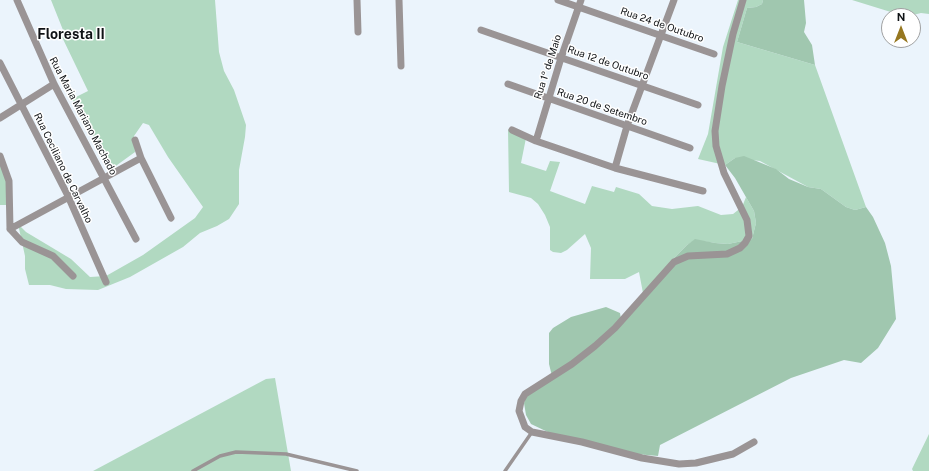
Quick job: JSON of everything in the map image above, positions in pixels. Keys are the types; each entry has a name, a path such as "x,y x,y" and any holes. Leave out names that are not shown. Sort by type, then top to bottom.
{"street":[{"name":"Rua Maria Mariano Machado","path":"17,0 54,84 136,239"},
{"path":"357,0 358,32"},
{"path":"399,0 401,66"},
{"name":"Rua 24 de Outubro","path":"558,0 714,54"},
{"name":"Rua 1º de Maio","path":"536,141 561,58 581,0"},
{"path":"614,168 627,126 674,0"},
{"path":"743,0 727,64 715,131 719,158 729,185 747,220 749,236 740,248 728,254 688,256 674,262 615,328 595,346 572,364 525,394 521,401 519,411 525,427 532,432 582,442 642,458 679,464 696,463 733,454 754,442"},
{"name":"Rua 12 de Outubro","path":"481,30 698,105"},
{"name":"Rua Ceciliano de Carvalho","path":"0,63 68,196 106,282"},
{"path":"0,118 54,84"},
{"name":"Rua 20 de Setembro","path":"508,84 690,148"},
{"path":"512,130 536,141 614,168 703,190"},
{"path":"135,140 141,158 170,218"},
{"path":"0,156 9,182 10,229 22,242 53,256 73,276"},
{"path":"10,229 68,196 141,158"}],"lane":[{"path":"505,471 532,432"},
{"path":"193,471 228,453 243,452 286,454 357,471"}],"green space":[{"path":"51,0 215,0 219,52 224,71 234,90 246,125 239,170 239,204 229,219 200,233 183,247 130,277 98,290 66,289 50,285 29,285 25,269 25,256 18,224 26,232 71,259 90,277 106,276 143,255 195,218 203,207 168,157 149,125 143,123 134,136 135,152 113,168 81,117 72,99 88,91 62,37 65,35"},
{"path":"738,0 763,0 762,4 756,7 747,8 737,42 815,65 866,207 855,210 846,207 821,189 808,187 760,161 735,158 725,165 698,159 708,134 723,47"},
{"path":"763,0 804,0 806,23 804,32 812,45 815,65 737,42 747,8 756,7 762,4"},
{"path":"852,0 929,0 929,14 921,13 921,8 881,9"},
{"path":"508,129 526,138 521,163 546,171 550,161 560,162 550,191 585,204 592,186 614,192 616,187 639,194 652,206 672,209 698,206 721,215 733,214 742,207 746,197 754,211 756,223 752,239 728,244 695,240 687,245 674,258 643,293 639,272 625,279 590,279 591,248 585,234 567,250 561,253 553,252 550,250 550,227 538,204 531,198 509,192"},
{"path":"0,154 12,205 0,205"},
{"path":"744,156 776,169 789,179 808,187 821,189 846,207 855,210 866,207 873,217 885,243 891,266 896,319 878,348 861,363 844,360 791,378 660,445 658,456 636,454 552,434 531,424 526,415 524,403 526,395 552,376 549,364 549,333 553,328 571,317 606,307 620,313 621,319 674,258 695,239 728,244 752,239 756,223 754,211 735,178 725,165 735,158"},
{"path":"275,378 291,471 93,471 266,379"},
{"path":"929,434 929,471 913,471 912,469"}],"district":[{"name":"Floresta II","path":"71,35"}]}
